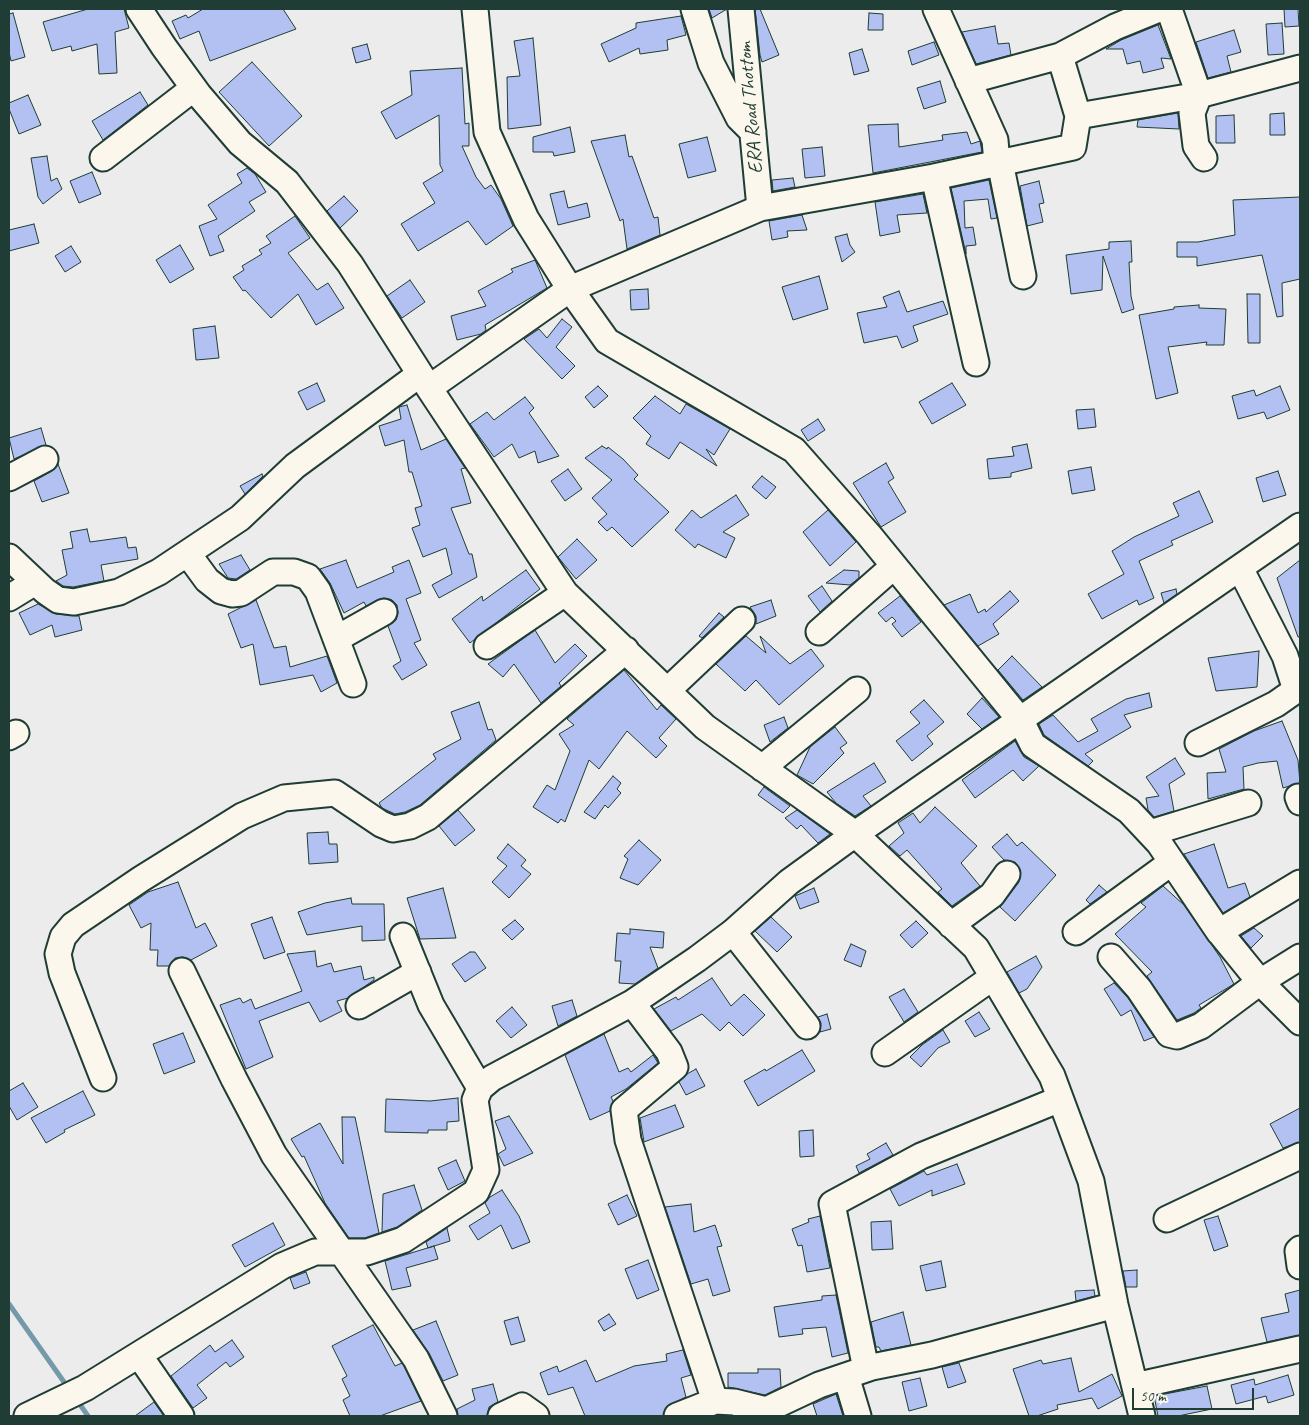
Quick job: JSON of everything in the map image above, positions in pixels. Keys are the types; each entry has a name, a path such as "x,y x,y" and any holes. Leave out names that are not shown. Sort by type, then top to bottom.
{"street":[{"path":"139,9 194,88 240,143 287,182 350,264 564,593 705,727 855,834 976,948 1052,1076 1091,1181 1115,1305 1142,1416"},
{"path":"475,9 487,132 526,220 570,289 602,347 794,450 894,566 1021,722 1033,746 1129,811 1150,833 1172,862 1219,932 1260,982 1300,1022"},
{"path":"694,9 711,63 739,118 753,132"},
{"name":"ERA Road Thottom","path":"742,9 760,208"},
{"path":"936,9 995,140 1023,276"},
{"path":"968,81 1060,56 1115,27 1159,9"},
{"path":"1169,9 1199,95 1192,114 1196,146 1204,158"},
{"path":"9,557 35,582 58,600 74,602 119,592 159,572 188,554 240,518 295,466 570,289 760,208 934,177 1073,147 1078,116 1060,56"},
{"path":"1078,116 1199,95 1300,68"},
{"path":"103,158 194,88"},
{"path":"934,177 976,363"},
{"path":"9,478 45,459"},
{"path":"27,1416 85,1388 282,1266 314,1252 340,1250 367,1252 403,1240 476,1192 486,1170 475,1100 480,1088 492,1078 632,1003 733,932 789,882 855,834 1021,722 1300,526"},
{"path":"188,554 207,580 221,592 232,594 241,592 273,572 294,572 308,577 318,591 353,684"},
{"path":"819,632 894,566"},
{"path":"1198,742 1276,704 1296,690 1285,656 1240,568"},
{"path":"9,598 35,582"},
{"path":"487,646 564,593"},
{"path":"336,639 384,612"},
{"path":"668,690 742,620"},
{"path":"103,1078 62,973 58,954 63,937 73,925 141,879 242,816 284,798 335,793 381,824 394,829 410,826 428,817 626,650"},
{"path":"762,768 857,690"},
{"path":"1150,833 1248,803"},
{"path":"1076,932 1172,862"},
{"path":"951,925 992,895 1007,874"},
{"path":"1219,932 1300,884"},
{"path":"733,932 807,1026"},
{"path":"403,936 431,1005 480,1088"},
{"path":"1111,957 1150,1004 1169,1034 1177,1036 1201,1026 1260,982 1300,957"},
{"path":"182,971 234,1080 274,1155 416,1359 444,1416"},
{"path":"359,1006 418,972"},
{"path":"885,1053 993,977"},
{"path":"632,1003 669,1052 675,1067 624,1110 628,1140 715,1401"},
{"path":"858,1416 856,1372 832,1204 921,1156 1060,1099"},
{"path":"1167,1219 1300,1156"},
{"path":"1300,1249 1298,1251 1298,1262 1300,1266"},
{"path":"677,1416 715,1401 734,1402 766,1410 819,1385 856,1372 932,1355 1115,1305"},
{"path":"1135,1386 1300,1349"},
{"path":"139,1355 181,1416"},
{"path":"501,1416 522,1406 536,1416"}],"building":[{"path":"88,9 124,9 129,28 115,32 117,73 99,74 97,44 72,51 71,46 52,51 43,22"},
{"path":"203,9 283,9 296,29 210,61 199,31 180,39 172,21 186,15 188,18"},
{"path":"709,9 727,9 712,18"},
{"path":"755,9 760,9 779,55 762,62 760,55"},
{"path":"1284,9 1298,9 1299,26 1285,27"},
{"path":"13,13 25,57 11,61 9,52 9,14"},
{"path":"869,13 883,14 883,30 868,30"},
{"path":"681,16 686,35 667,40 668,50 640,54 639,48 609,62 601,44 636,28 636,23"},
{"path":"1282,23 1284,54 1268,55 1266,24"},
{"path":"1158,25 1171,59 1161,58 1164,68 1143,73 1140,61 1127,64 1123,49 1106,49 1121,40"},
{"path":"995,26 998,44 1009,43 1011,55 976,64 962,32"},
{"path":"1234,30 1241,52 1227,56 1231,72 1208,78 1196,42"},
{"path":"533,38 541,125 508,129 507,77 520,76 514,41"},
{"path":"934,42 939,55 912,65 908,51"},
{"path":"367,44 371,59 356,63 352,48"},
{"path":"862,49 869,71 854,75 849,53"},
{"path":"252,62 302,116 269,146 219,92"},
{"path":"462,68 465,124 469,123 469,146 462,146 476,177 485,189 491,185 501,199 513,226 486,245 468,221 418,251 401,224 435,203 423,183 443,171 440,165 439,115 396,139 381,112 412,95 410,71"},
{"path":"940,81 946,102 924,109 917,88"},
{"path":"140,92 148,105 103,140 92,121"},
{"path":"28,95 41,125 19,134 9,109 9,103"},
{"path":"1178,113 1179,129 1137,127 1138,120"},
{"path":"1284,113 1285,135 1270,135 1270,114"},
{"path":"1234,115 1235,143 1216,143 1216,116"},
{"path":"898,124 899,147 943,140 942,135 967,132 971,144 980,141 982,152 873,173 868,125"},
{"path":"570,127 575,152 554,156 553,152 533,152 533,137"},
{"path":"625,135 629,157 632,156 654,218 658,217 660,235 627,249 623,219 620,221 591,141"},
{"path":"707,137 716,171 688,178 679,144"},
{"path":"822,147 825,176 805,178 802,149"},
{"path":"47,156 51,181 57,178 62,189 43,204 38,197 31,158"},
{"path":"247,168 255,174 266,192 249,202 255,211 218,236 224,251 210,256 199,226 217,219 208,205 242,183 237,174"},
{"path":"92,172 101,194 79,203 70,181"},
{"path":"793,178 795,187 773,191 772,180"},
{"path":"989,180 997,218 991,219 988,199 964,201 965,228 973,227 976,245 966,246 966,254 951,188"},
{"path":"1039,181 1044,203 1039,204 1043,222 1027,226 1020,186"},
{"path":"564,191 568,208 587,203 590,217 558,225 550,194"},
{"path":"923,194 927,213 897,215 900,232 880,236 875,202"},
{"path":"344,196 358,211 340,228 327,211"},
{"path":"1300,197 1300,279 1282,283 1283,316 1277,317 1262,255 1197,266 1197,257 1177,257 1177,242 1198,242 1235,235 1233,200"},
{"path":"802,215 807,230 787,231 788,237 772,240 769,221"},
{"path":"295,216 310,238 288,253 317,290 328,283 344,308 316,325 298,294 271,318 245,290 243,291 233,277 244,270 242,266 262,254 259,250 271,243 266,236"},
{"path":"34,224 39,243 9,251 9,230"},
{"path":"847,234 850,245 855,252 842,262 835,237"},
{"path":"1131,241 1132,262 1129,262 1131,296 1134,309 1122,313 1103,256 1102,290 1071,294 1066,255 1109,249 1109,242"},
{"path":"180,245 194,269 170,283 156,260"},
{"path":"71,246 81,262 65,272 55,256"},
{"path":"535,260 547,288 485,325 486,330 481,334 457,340 451,316 486,306 478,291 513,272 511,269"},
{"path":"819,276 828,309 793,320 782,287"},
{"path":"410,280 425,302 402,318 387,296"},
{"path":"648,289 649,309 631,310 630,290"},
{"path":"899,291 907,312 943,301 948,314 913,326 918,341 902,348 897,336 864,343 857,313 887,307 883,297"},
{"path":"1247,294 1260,294 1260,343 1248,343"},
{"path":"1199,305 1199,308 1226,309 1224,345 1206,345 1207,342 1168,347 1178,393 1156,399 1139,315 1174,309 1174,307"},
{"path":"562,319 572,327 556,347 575,366 562,379 524,339 539,329 547,338"},
{"path":"215,326 219,358 196,360 193,329"},
{"path":"317,383 325,401 307,410 298,392"},
{"path":"952,383 966,405 932,424 919,402"},
{"path":"598,386 608,396 594,408 585,397"},
{"path":"1280,386 1290,410 1267,419 1264,412 1238,419 1232,396 1254,390 1256,396"},
{"path":"655,396 680,414 686,404 730,429 714,455 706,449 717,466 680,442 669,459 646,444 651,436 633,418"},
{"path":"525,397 534,408 529,413 559,456 538,463 535,451 519,458 512,444 494,457 470,424 487,412 494,420"},
{"path":"407,405 421,450 446,439 465,468 461,469 471,503 451,508 469,554 472,554 477,577 439,598 432,585 452,574 446,548 423,557 412,528 420,525 415,508 422,506 412,472 409,472 404,440 385,446 379,426 401,419 399,407"},
{"path":"1094,409 1096,427 1078,429 1076,410"},
{"path":"818,419 825,430 808,441 801,430"},
{"path":"41,428 46,445 14,459 9,438"},
{"path":"1027,444 1032,468 1011,473 1011,477 989,479 987,459 1014,456 1012,447"},
{"path":"602,446 607,449 608,447 623,459 638,475 634,479 669,512 632,547 612,527 607,531 598,522 607,514 592,498 612,480 585,458"},
{"path":"886,463 894,478 888,482 906,512 881,527 853,483"},
{"path":"58,464 69,493 42,502 34,481 52,471"},
{"path":"1091,467 1095,490 1072,494 1068,471"},
{"path":"568,469 582,489 565,501 551,481"},
{"path":"1278,471 1286,495 1263,502 1256,478"},
{"path":"262,474 263,476 245,494 240,486"},
{"path":"762,476 776,487 766,499 752,487"},
{"path":"1199,491 1213,522 1171,541 1173,545 1139,561 1154,598 1139,605 1137,600 1102,619 1088,594 1124,574 1112,551 1134,537 1179,516 1173,503"},
{"path":"736,495 749,515 723,532 735,538 726,558 698,544 695,548 675,530 692,510 701,518"},
{"path":"828,510 856,542 830,566 803,532"},
{"path":"87,529 90,542 126,537 128,548 136,547 138,559 101,565 104,581 73,587 63,586 56,581 67,575 62,550 73,548 70,532"},
{"path":"577,539 597,560 576,579 558,557"},
{"path":"241,555 250,570 236,579 228,578 219,564"},
{"path":"346,560 357,588 394,572 392,567 409,560 421,593 406,599 421,640 414,643 427,665 402,680 393,666 401,661 388,626 396,620 398,613 397,605 392,600 384,598 366,606 364,602 344,613 330,583 320,569"},
{"path":"1300,560 1300,637 1298,637 1277,578"},
{"path":"526,570 540,589 470,643 452,619 482,596 483,601"},
{"path":"844,570 859,571 859,578 850,585 826,583"},
{"path":"822,586 832,601 820,612 808,596"},
{"path":"1176,589 1177,594 1164,603 1161,593"},
{"path":"1010,591 1019,601 993,624 999,634 978,646 944,605 970,594 978,613 985,609 986,612"},
{"path":"900,596 921,622 902,637 892,624 896,621 892,617 886,622 878,613"},
{"path":"256,600 274,648 286,646 290,667 327,656 337,683 321,692 313,675 260,685 253,644 241,648 228,614"},
{"path":"771,600 776,616 756,624 756,616 750,607"},
{"path":"38,604 56,614 79,616 82,630 55,637 52,625 30,635 19,613"},
{"path":"719,613 724,617 702,638 699,636"},
{"path":"535,630 555,663 575,644 587,656 559,683 561,686 541,703 514,664 503,677 488,664"},
{"path":"746,636 766,653 760,636 790,664 811,649 824,666 779,705 756,680 745,691 716,664"},
{"path":"1259,651 1257,687 1216,691 1208,658"},
{"path":"1012,656 1042,687 1023,700 998,670"},
{"path":"624,670 657,710 661,705 676,719 659,738 667,746 656,758 627,731 599,769 589,760 565,822 561,819 558,823 533,807 547,785 555,790 570,751 559,734 574,725 567,719"},
{"path":"1149,693 1152,707 1124,715 1131,727 1085,754 1093,761 1088,766 1044,735 1039,724 1053,715 1078,742 1098,731 1091,719 1126,699"},
{"path":"982,698 999,717 982,729 967,714"},
{"path":"924,700 944,722 927,736 933,744 912,761 896,741 920,723 910,712"},
{"path":"479,702 488,730 492,729 496,740 420,805 405,812 395,814 382,808 379,803 436,759 433,754 461,739 451,712"},
{"path":"784,717 788,728 770,742 764,725"},
{"path":"1282,721 1298,760 1300,783 1283,788 1277,761 1258,763 1243,767 1244,789 1208,799 1207,773 1226,772 1219,749 1254,731"},
{"path":"835,727 847,743 840,748 844,753 813,784 797,775 810,747"},
{"path":"1015,741 1024,757 1039,766 1023,781 1013,770 975,798 962,780"},
{"path":"1175,758 1185,774 1169,784 1174,811 1154,817 1148,810 1146,798 1159,796 1146,777"},
{"path":"874,763 886,782 863,796 871,806 855,816 836,803 827,792"},
{"path":"613,776 621,783 617,789 621,793 608,808 605,805 595,819 584,812"},
{"path":"764,787 790,806 783,813 758,795"},
{"path":"935,807 977,846 961,863 980,886 952,906 938,892 942,889 907,850 900,856 889,846 904,833 898,823 913,813 920,823"},
{"path":"458,810 475,830 455,846 439,826"},
{"path":"797,810 830,834 818,843 801,825 797,829 785,818"},
{"path":"328,832 329,844 337,844 338,862 309,864 307,833"},
{"path":"1007,834 1017,846 1022,842 1056,875 1015,921 1000,907 1019,882 1020,869 1015,862 1004,860 992,847"},
{"path":"639,840 661,860 638,885 620,878 628,859 624,856"},
{"path":"508,844 526,860 521,866 531,874 509,898 492,882 507,866 497,858"},
{"path":"1214,844 1228,888 1245,883 1250,897 1223,913 1184,854"},
{"path":"178,882 196,928 205,923 217,946 191,960 183,957 175,958 169,966 157,966 158,950 150,950 151,923 141,928 129,905 148,892"},
{"path":"1099,885 1107,892 1090,904 1086,900"},
{"path":"1163,886 1184,905 1220,957 1234,984 1199,1005 1201,1008 1194,1013 1177,1020 1147,976 1152,972 1115,934 1146,907 1141,903"},
{"path":"443,888 456,938 420,939 407,898"},
{"path":"814,888 819,902 800,909 795,896"},
{"path":"351,898 352,904 384,904 385,940 362,941 362,926 307,935 298,912 325,903"},
{"path":"272,917 285,952 264,959 251,924"},
{"path":"771,917 792,937 777,952 755,931"},
{"path":"515,920 524,929 512,940 502,930"},
{"path":"916,921 928,933 912,948 900,935"},
{"path":"1254,928 1263,936 1251,948 1241,936"},
{"path":"630,929 664,932 663,948 650,947 658,968 635,984 619,983 621,961 615,961 617,933 630,934"},
{"path":"851,944 866,951 861,967 844,960"},
{"path":"315,951 317,967 331,963 334,972 361,966 364,980 374,977 374,980 348,998 337,1001 342,1011 320,1022 309,1002 259,1021 273,1057 246,1069 220,1005 240,998 243,1003 251,999 255,1009 302,991 287,954"},
{"path":"470,952 475,952 486,968 465,982 452,964"},
{"path":"1036,956 1042,967 1027,989 1019,993 1007,972"},
{"path":"712,978 731,1006 744,994 765,1015 743,1036 729,1022 720,1031 702,1014 671,1031 654,1009 676,997 678,1000"},
{"path":"1114,983 1128,998 1154,1037 1144,1041 1131,1010 1121,1016 1104,989"},
{"path":"904,989 918,1012 904,1022 889,997"},
{"path":"572,1000 577,1016 558,1026 552,1006"},
{"path":"512,1007 527,1025 511,1038 496,1021"},
{"path":"979,1012 990,1029 975,1037 965,1021"},
{"path":"827,1014 831,1029 820,1032 821,1023 818,1017"},
{"path":"943,1030 950,1042 938,1048 921,1067 910,1057 922,1045"},
{"path":"183,1033 195,1062 164,1074 153,1044"},
{"path":"604,1034 619,1072 628,1068 631,1072 653,1055 658,1063 626,1089 611,1097 613,1101 610,1111 590,1120 565,1055"},
{"path":"802,1050 815,1071 758,1106 744,1081 765,1069 766,1071"},
{"path":"696,1069 705,1086 686,1095 679,1082"},
{"path":"23,1083 38,1107 17,1120 9,1106 9,1091"},
{"path":"83,1091 95,1115 64,1130 65,1132 46,1143 31,1118"},
{"path":"458,1098 459,1121 447,1122 447,1130 428,1130 428,1133 385,1132 386,1099 430,1101"},
{"path":"675,1105 684,1127 644,1142 640,1118"},
{"path":"1300,1108 1300,1142 1283,1148 1270,1124"},
{"path":"509,1116 533,1153 504,1166 498,1154 506,1149 495,1121"},
{"path":"342,1117 355,1117 379,1233 365,1238 349,1238 325,1203 304,1156 302,1157 291,1139 320,1123 343,1164"},
{"path":"813,1130 814,1156 800,1157 799,1131"},
{"path":"886,1143 893,1155 859,1173 856,1166 870,1159 867,1154"},
{"path":"456,1160 465,1181 448,1190 438,1168"},
{"path":"957,1164 965,1184 932,1196 932,1190 899,1206 890,1189 924,1171 927,1175"},
{"path":"414,1185 422,1210 397,1227 382,1232 383,1194"},
{"path":"502,1190 519,1216 530,1242 512,1249 501,1225 478,1240 469,1226 490,1213 485,1203 490,1197"},
{"path":"627,1195 637,1216 618,1225 608,1204"},
{"path":"691,1204 694,1232 715,1225 722,1246 717,1247 730,1291 713,1296 708,1279 691,1284 665,1207"},
{"path":"820,1216 830,1268 807,1272 802,1245 798,1246 792,1229 809,1222 808,1219"},
{"path":"1218,1216 1228,1246 1214,1251 1204,1220"},
{"path":"891,1221 893,1249 872,1250 871,1222"},
{"path":"273,1223 285,1245 245,1267 232,1245"},
{"path":"447,1228 450,1241 428,1248 426,1242"},
{"path":"434,1246 438,1259 406,1268 411,1286 392,1290 385,1261"},
{"path":"648,1260 659,1290 637,1299 625,1269"},
{"path":"941,1261 946,1287 926,1291 920,1266"},
{"path":"1137,1270 1137,1287 1126,1287 1123,1271"},
{"path":"306,1272 310,1283 294,1289 290,1278"},
{"path":"1094,1290 1095,1296 1076,1301 1075,1291"},
{"path":"1300,1290 1300,1335 1267,1342 1261,1318 1289,1312 1285,1294"},
{"path":"836,1295 848,1353 832,1357 826,1327 802,1329 803,1334 779,1337 774,1307 822,1300 822,1296"},
{"path":"903,1312 911,1345 881,1351 879,1347 876,1347 871,1322"},
{"path":"609,1314 616,1324 604,1331 598,1321"},
{"path":"518,1317 525,1341 511,1345 504,1321"},
{"path":"436,1321 458,1375 443,1381 429,1353 413,1330"},
{"path":"373,1325 395,1366 402,1363 404,1366 421,1401 380,1416 350,1416 343,1400 350,1396 342,1379 347,1376 332,1346"},
{"path":"232,1340 244,1357 230,1367 226,1362 197,1385 207,1398 193,1408 171,1376 210,1345 215,1352"},
{"path":"683,1350 691,1375 681,1378 686,1397 666,1407 663,1416 585,1416 573,1387 548,1395 540,1373 557,1366 559,1372 586,1360 596,1382 634,1366 667,1361 666,1354"},
{"path":"1071,1358 1079,1392 1112,1374 1122,1396 1098,1409 1092,1398 1057,1405 1058,1409 1037,1416 1029,1416 1013,1369 1041,1360 1043,1364"},
{"path":"959,1363 966,1382 948,1388 942,1367"},
{"path":"758,1369 780,1369 781,1387 765,1395 728,1387 728,1373 758,1373"},
{"path":"1288,1375 1294,1395 1268,1403 1266,1396 1236,1404 1231,1385 1254,1379 1255,1385"},
{"path":"920,1378 927,1406 909,1411 902,1382"},
{"path":"493,1384 498,1402 489,1407 487,1416 458,1416 457,1409 475,1400 472,1389"},
{"path":"1207,1386 1212,1409 1178,1416 1158,1416 1154,1396"},
{"path":"836,1394 843,1416 817,1416 813,1404"},
{"path":"154,1402 164,1416 135,1416"}],"waterway":[{"path":"9,1304 64,1382"},
{"path":"81,1406 88,1416"}]}
